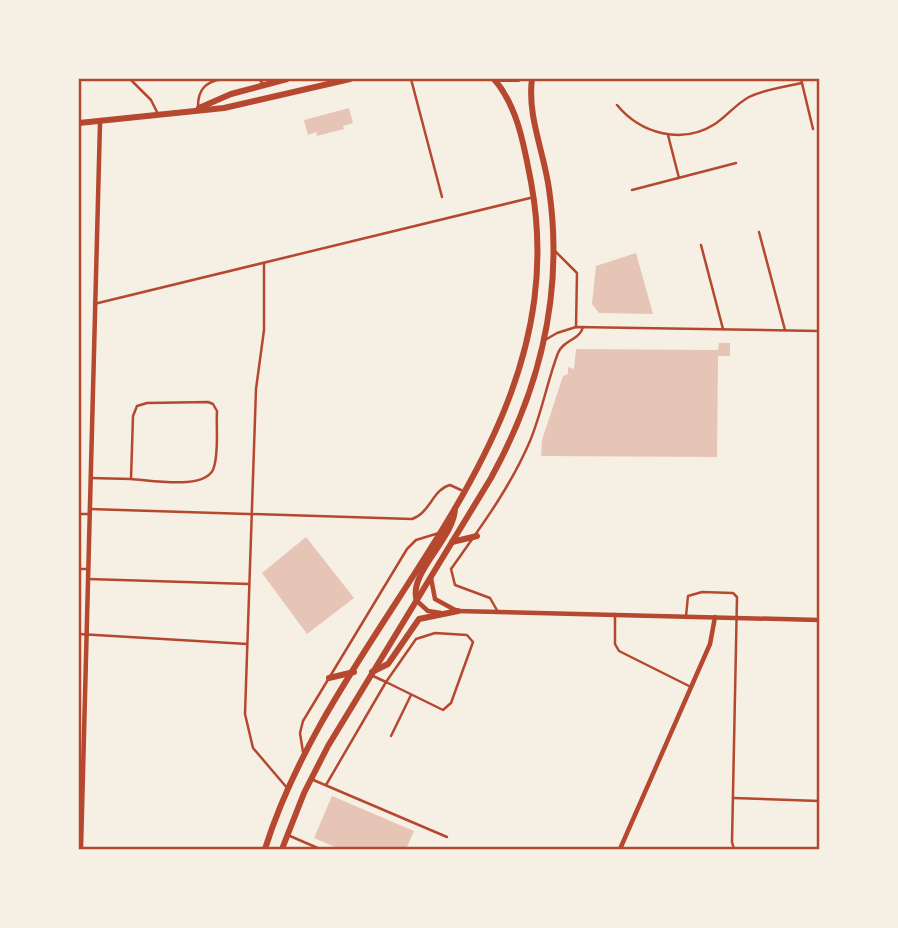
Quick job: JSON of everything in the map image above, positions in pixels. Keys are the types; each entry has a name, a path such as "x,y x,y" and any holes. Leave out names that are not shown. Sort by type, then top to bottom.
{"street":[{"path":"198,109 222,97 288,79"},
{"path":"79,123 100,123 198,109 224,108 349,79"},
{"path":"265,849 304,755 465,492 505,413 525,353 535,288 533,197 514,114 494,79 518,79"},
{"path":"282,849 311,779 515,432 545,340 553,248 549,190 531,106 532,79"},
{"path":"81,849 82,687 86,634 100,123"},
{"path":"416,601 416,586 451,527 455,507"},
{"path":"452,542 477,536"},
{"path":"431,577 435,599 458,611"},
{"path":"416,601 433,613 458,611 819,620"},
{"path":"371,674 388,664 419,619 458,611"},
{"path":"620,849 713,638 715,617"},
{"path":"329,678 354,672"}],"lane":[{"path":"130,79 152,100 159,116"},
{"path":"198,109 201,89 212,81 222,79"},
{"path":"259,79 264,85"},
{"path":"411,79 442,197"},
{"path":"617,105 637,123 668,135 701,131 749,97 802,81 813,129"},
{"path":"668,135 679,177"},
{"path":"632,190 736,163"},
{"path":"94,304 533,197"},
{"path":"760,232 785,331"},
{"path":"701,245 723,330"},
{"path":"553,248 577,273 576,327"},
{"path":"264,263 264,330 256,389 247,644 247,732 258,755 288,789"},
{"path":"545,340 563,330 576,327 819,331"},
{"path":"498,612 490,598 458,588 451,577 453,566 477,536 528,444 560,350 580,335 583,327"},
{"path":"90,478 196,482 208,477 215,466 216,406 208,402 147,403 137,406 133,415 131,479"},
{"path":"79,514 252,514 412,519 423,513 447,485 465,492"},
{"path":"304,755 301,725 329,678 410,545 420,538 439,533"},
{"path":"79,569 88,569"},
{"path":"87,579 250,584"},
{"path":"686,616 688,596 712,592 733,593 737,597 734,849"},
{"path":"615,614 615,644 619,651 691,688"},
{"path":"326,785 386,682 411,644 422,636 435,633 470,637 473,645 448,708 440,709 411,695 386,682 371,674"},
{"path":"79,634 247,644"},
{"path":"391,736 411,695"},
{"path":"311,779 447,837"},
{"path":"733,798 819,801"},
{"path":"287,835 320,849"}],"building":[{"path":"349,108 353,123 343,126 344,129 317,136 316,132 308,135 304,120"},
{"path":"636,253 653,314 599,313 592,304 596,266"},
{"path":"719,343 730,343 730,356 718,356 717,457 541,456 542,440 563,376 568,374 568,367 574,369 576,349 718,350"},
{"path":"306,537 354,598 307,634 262,573"},
{"path":"332,796 414,831 406,849 340,849 314,838"}]}
